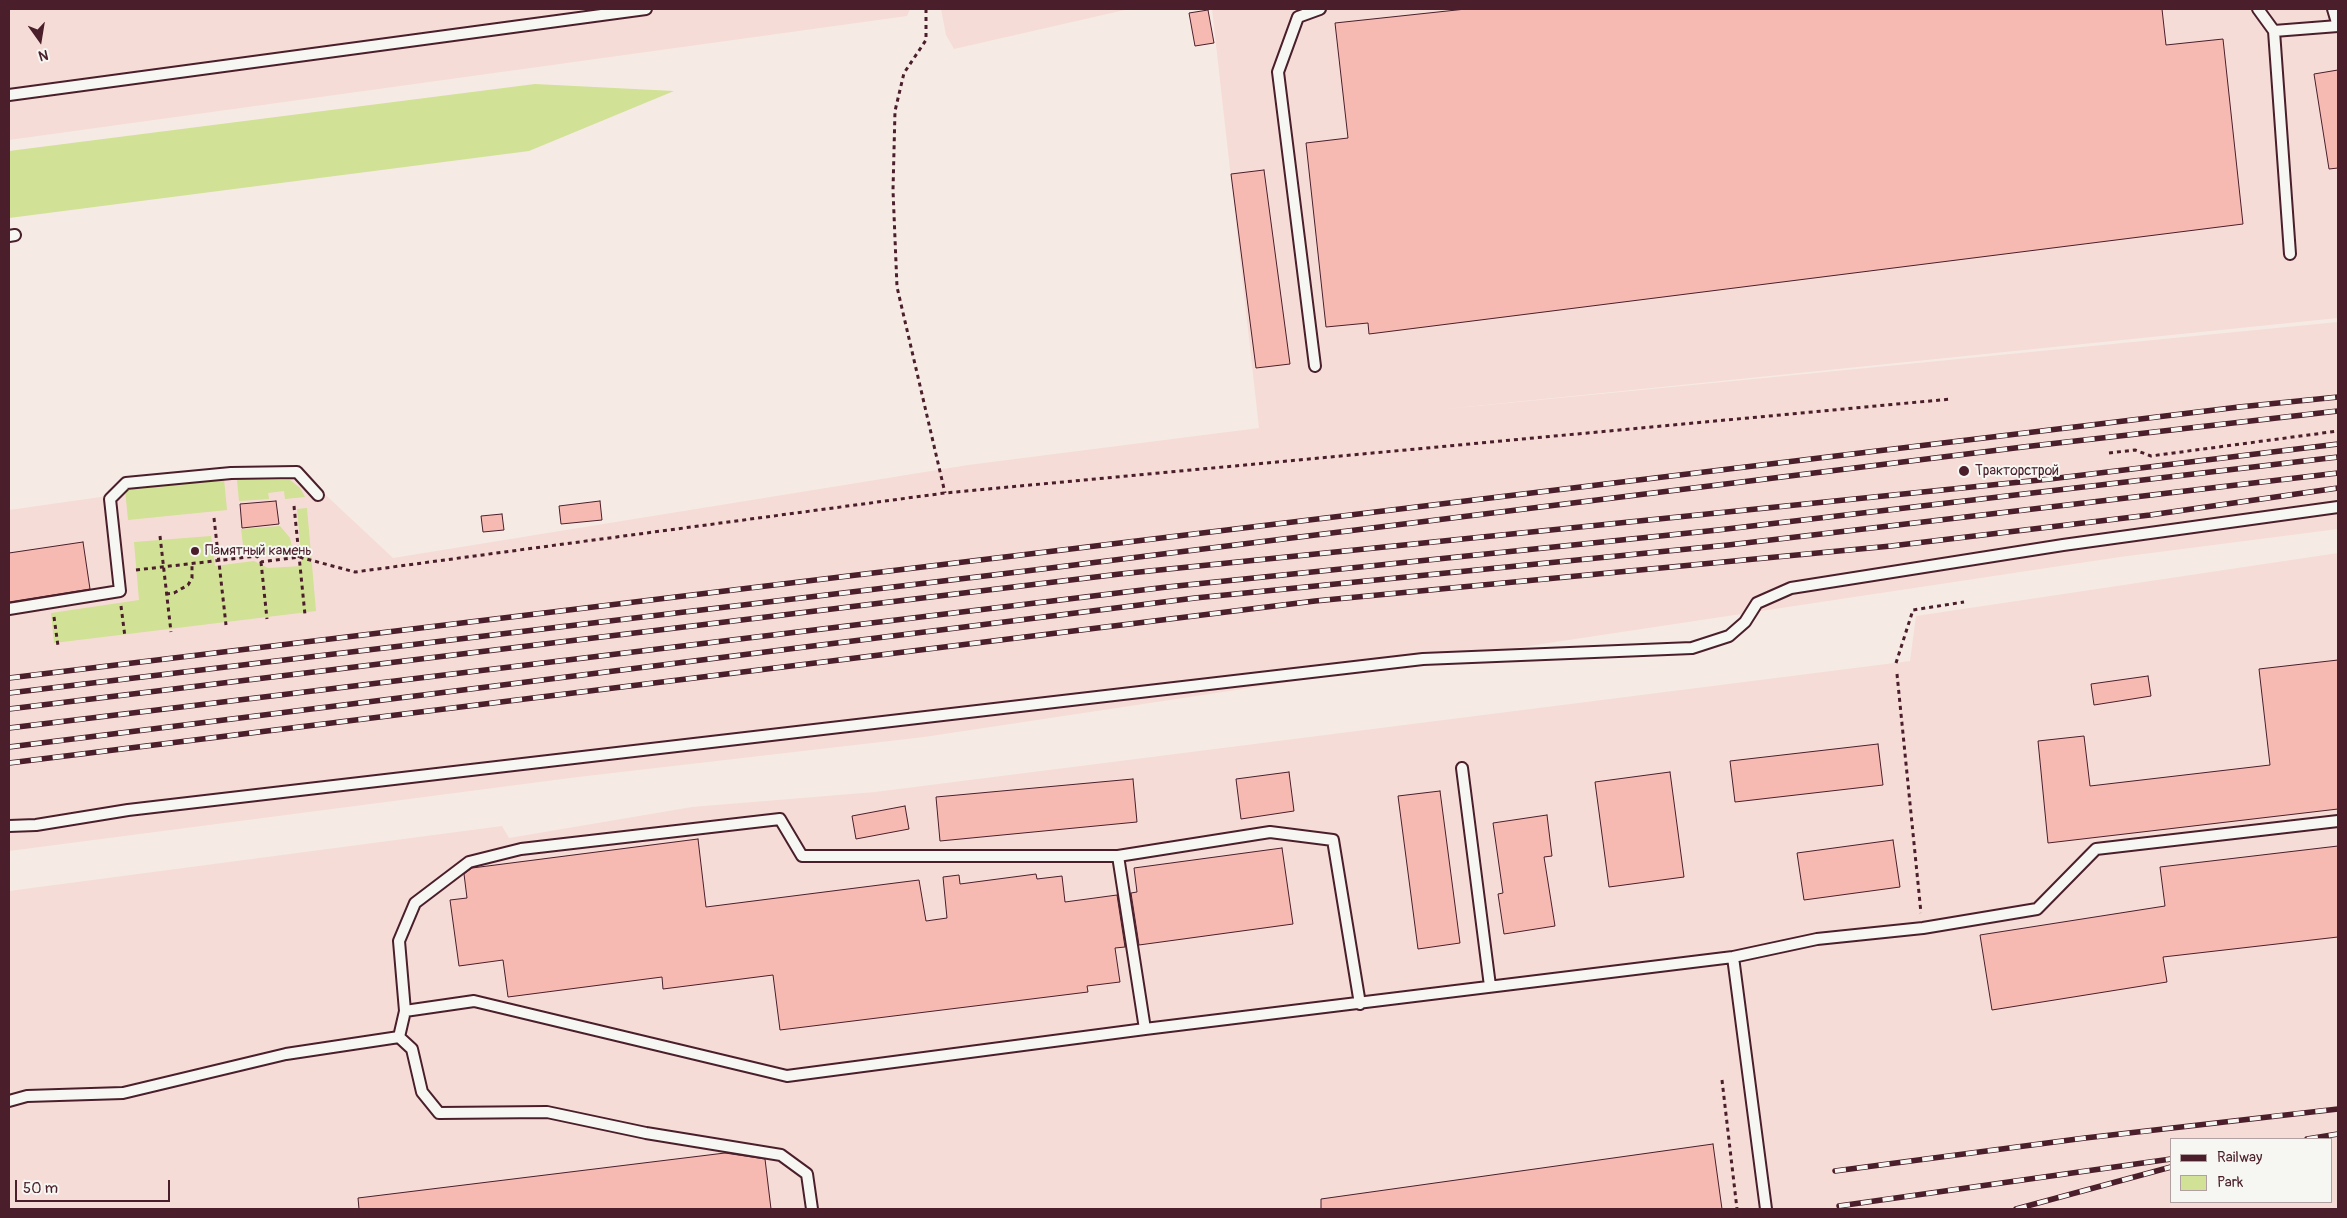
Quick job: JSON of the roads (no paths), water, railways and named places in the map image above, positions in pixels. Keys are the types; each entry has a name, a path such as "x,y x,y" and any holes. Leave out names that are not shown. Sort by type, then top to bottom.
{"lane":[{"path":"9,95 646,9"},
{"path":"1315,366 1278,72 1298,17 1320,9"},
{"path":"2258,9 2274,31 2290,254"},
{"path":"2274,31 2338,26 2333,9"},
{"path":"9,609 120,591 110,499 126,483 231,473 297,472 318,494"},
{"path":"9,826 36,825 128,810 1423,659 1692,648 1728,636 1745,622 1757,603 1791,588 2063,545 2338,508"},
{"path":"1462,768 1490,986"},
{"path":"399,1037 405,1011 400,940 415,902 469,862 521,849 780,818 802,856 1118,856 1270,832 1333,840 1360,1004"},
{"path":"405,1011 474,1001 787,1076 1145,1029 1733,957 1817,939 1923,928 2037,909 2096,849 2338,821"},
{"path":"1118,856 1145,1029"},
{"path":"1733,957 1766,1209"},
{"path":"9,1101 27,1096 123,1093 286,1054 399,1037"},
{"path":"399,1037 412,1049 422,1092 439,1113 547,1112 646,1133 781,1155 807,1174 812,1209"}],"railway":[{"path":"9,678 2239,407 2338,397"},
{"path":"9,693 1018,572 2023,447 2338,411"},
{"path":"9,709 1120,574 2050,479 2338,444"},
{"path":"9,728 1167,587 1718,530 2338,457"},
{"path":"9,747 1195,598 1728,545 2338,473"},
{"path":"9,763 1315,601 1891,546 2150,515 2338,488"},
{"path":"1835,1171 2085,1138 2338,1109"},
{"path":"2313,1138 2338,1134"},
{"path":"1839,1206 2170,1159"},
{"path":"2016,1209 2170,1167"}],"place":[{"name":"Тракторстрой","path":"1964,471"},
{"name":"Памятный камень","path":"195,551"}]}
